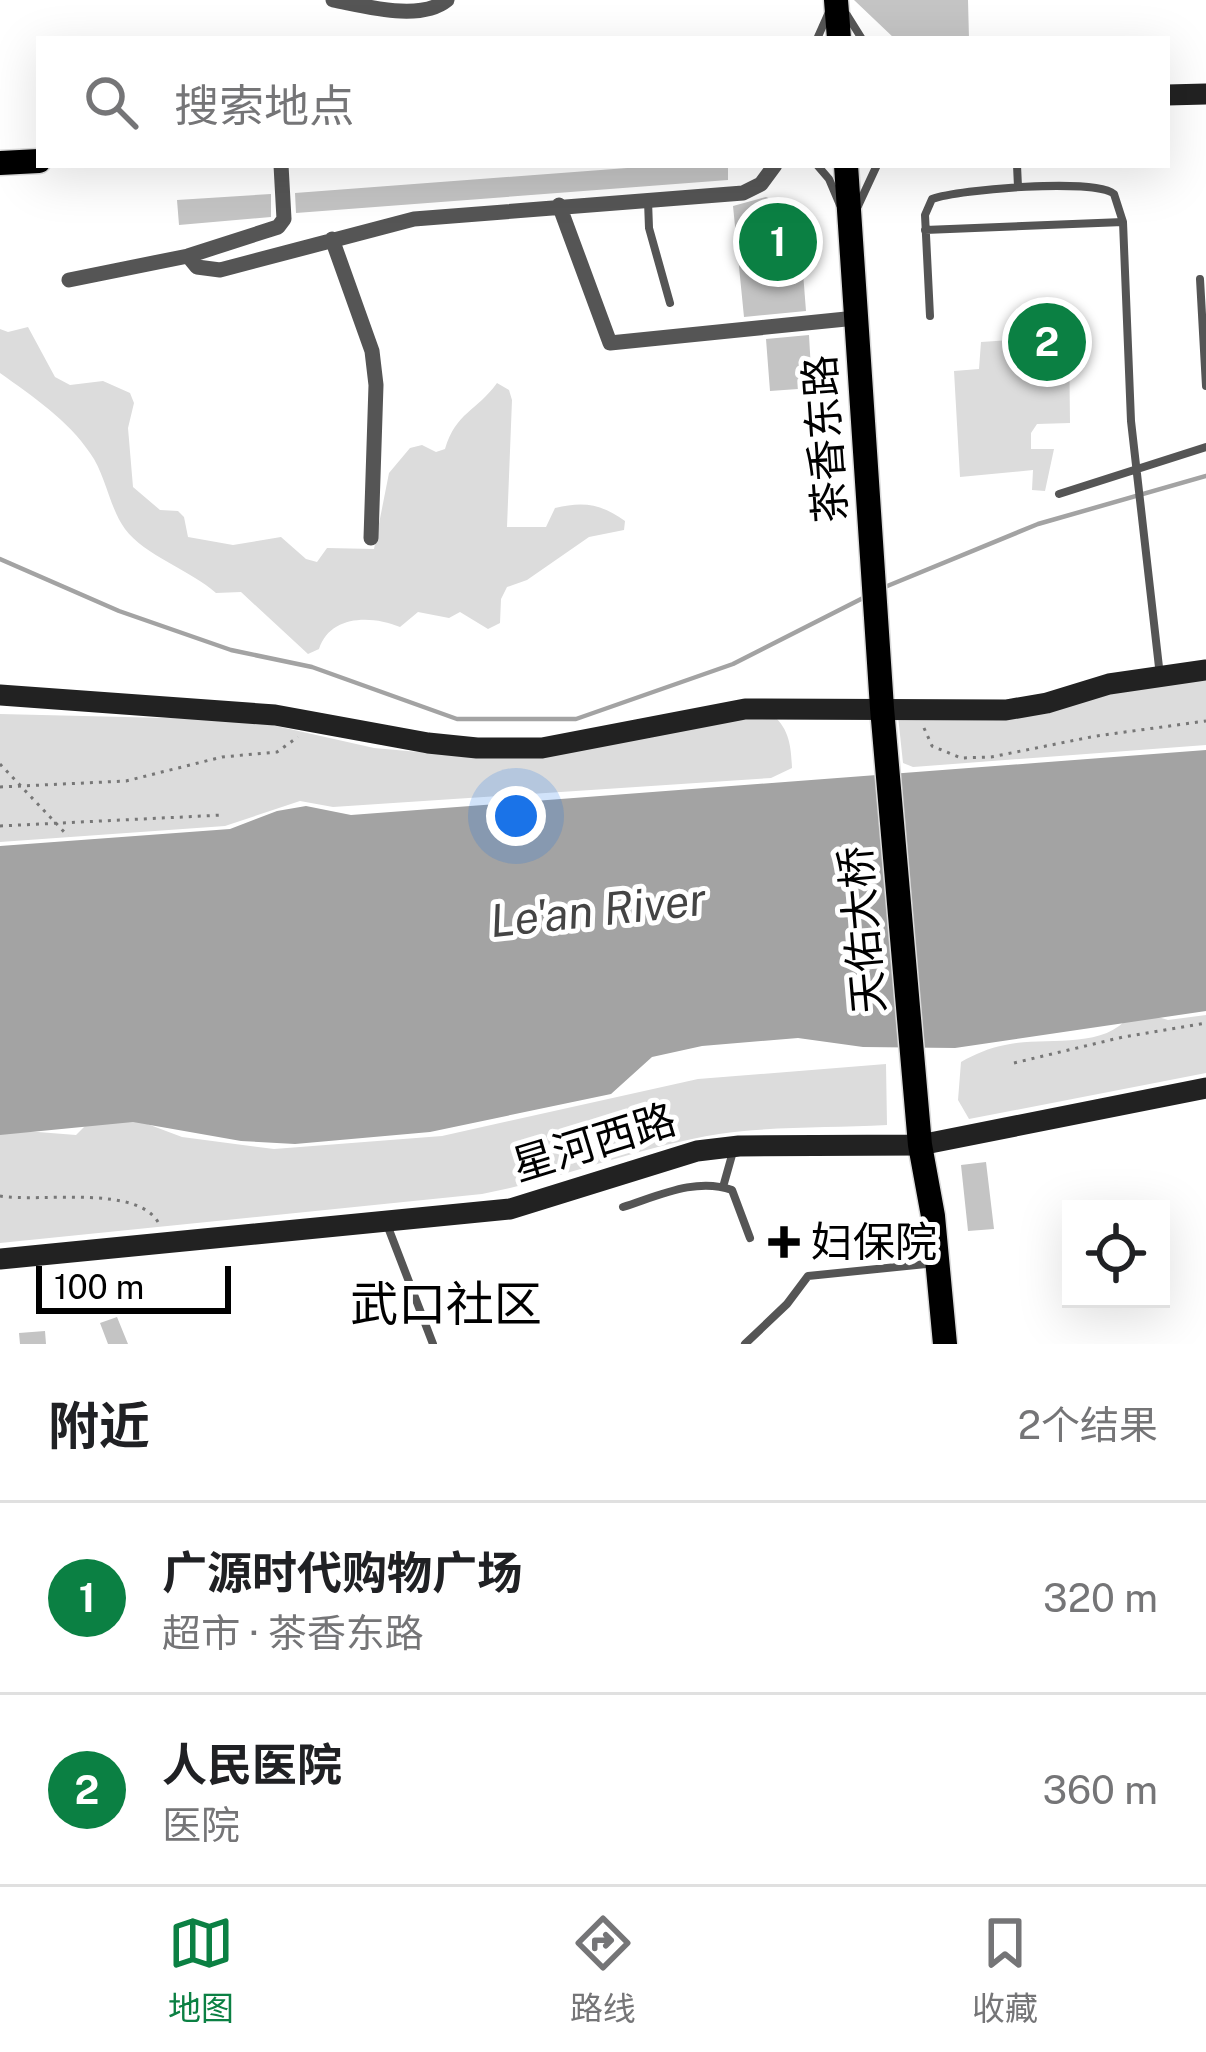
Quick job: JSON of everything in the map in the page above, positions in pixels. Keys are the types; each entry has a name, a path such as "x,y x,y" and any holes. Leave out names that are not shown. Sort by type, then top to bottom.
{"main road":[{"path":"836,0 838,36"},
{"path":"0,163 36,161"},
{"name":"茶香东路","path":"846,168 882,708"},
{"name":"天佑大桥","path":"882,708 920,1145 944,1344"}],"street":[{"path":"333,0 422,11 438,8 447,0"},
{"path":"1170,95 1206,94"},
{"path":"69,280 188,256 282,225 281,168"},
{"path":"188,256 197,267 220,270 415,218 743,193 761,184 773,168"},
{"path":"559,205 610,343 856,318"},
{"path":"332,239 372,351 376,385 371,538"},
{"path":"0,695 188,707 428,743 542,748 745,710 1006,710 1109,684 1206,670"},
{"name":"星河西路","path":"0,1259 510,1209 697,1151 920,1145 1206,1088"}],"lane":[{"path":"818,36 836,0"},
{"path":"836,0 860,36"},
{"path":"820,168 829,179 850,230"},
{"path":"850,230 875,168"},
{"path":"1017,168 1018,188"},
{"path":"931,316 925,215 932,199 954,190 1018,188 1105,187 1114,194 1123,222 1137,470 1160,676"},
{"path":"648,199 649,228 670,304"},
{"path":"925,230 1123,222"},
{"path":"1200,279 1206,386"},
{"path":"1059,494 1206,447"},
{"path":"723,1187 734,1147"},
{"path":"623,1207 681,1189 723,1187 731,1190 738,1203 750,1238"},
{"path":"386,1220 433,1344"},
{"path":"745,1344 787,1304 808,1276 937,1263"}],"path":[{"path":"924,709 924,728 932,746 961,758 1206,721"},
{"path":"0,787 126,781 222,758 277,752 290,746 311,722"},
{"path":"0,764 68,836"},
{"path":"0,826 223,815"},
{"path":"1014,1063 1206,1023"},
{"path":"0,1196 92,1197 143,1208 160,1223 160,1246"}],"shaded area":[{"path":"28,327 55,377 70,385 103,381 130,393 134,403 128,428 133,487 160,510 178,511 188,537 233,545 281,537 306,559 317,562 327,548 374,549 389,473 410,448 445,449 461,419 497,383 509,390 512,400 507,527 546,527 555,508 584,505 616,515 625,521 624,530 589,537 527,580 507,587 500,623 488,629 460,612 449,618 418,612 400,627 353,621 332,630 319,649 308,654 241,592 216,593 144,547 125,529 81,441 49,409 0,373 0,329"},
{"path":"1069,336 1070,423 1037,424 1031,433 1031,449 1054,449 1045,491 1032,490 1033,470 960,477 954,371 979,369 981,342"},
{"path":"1206,670 1206,745 913,767 903,763 898,716"},
{"path":"770,713 788,737 792,768 771,778 333,807 300,801 225,826 0,842 0,714 250,720 374,748 452,755"},
{"path":"1130,1015 1168,1020 1206,1015 1206,1073 969,1119 958,1100 961,1062 977,1054 999,1046 1089,1038 1105,1034"},
{"path":"886,1064 887,1125 719,1134 482,1194 0,1243 0,1129 76,1135 91,1120 126,1116 182,1137 274,1149 442,1136 698,1079"}],"water":[{"name":"Le'an River","path":"1206,750 1206,1011 955,1048 863,1047 798,1038 702,1046 652,1057 611,1094 430,1132 295,1144 241,1141 133,1122 0,1135 0,846 230,829 277,811 306,806 351,815"}],"building":[{"path":"854,0 968,0 969,36 892,36"},
{"path":"627,168 728,168 728,180 296,213 295,193"},
{"path":"271,194 271,217 179,225 177,200"},
{"path":"766,197 789,207 799,221 806,311 744,317 733,206"},
{"path":"809,335 812,388 770,391 766,339"},
{"path":"986,1162 994,1229 968,1231 961,1165"},
{"path":"117,1317 128,1344 108,1344 100,1323"},
{"path":"45,1331 46,1344 20,1344 19,1333"}],"waterway":[{"path":"880,589 1038,524 1206,476"},
{"path":"0,559 119,611 231,650 312,667 457,719 576,719 733,664 865,597"}],"place":[{"name":"广源时代购物广场","path":"778,242"},
{"name":"人民医院","path":"1047,342"},
{"name":"妇保院","path":"784,1242"}],"district":[{"name":"武口社区","path":"446,1304"}]}
